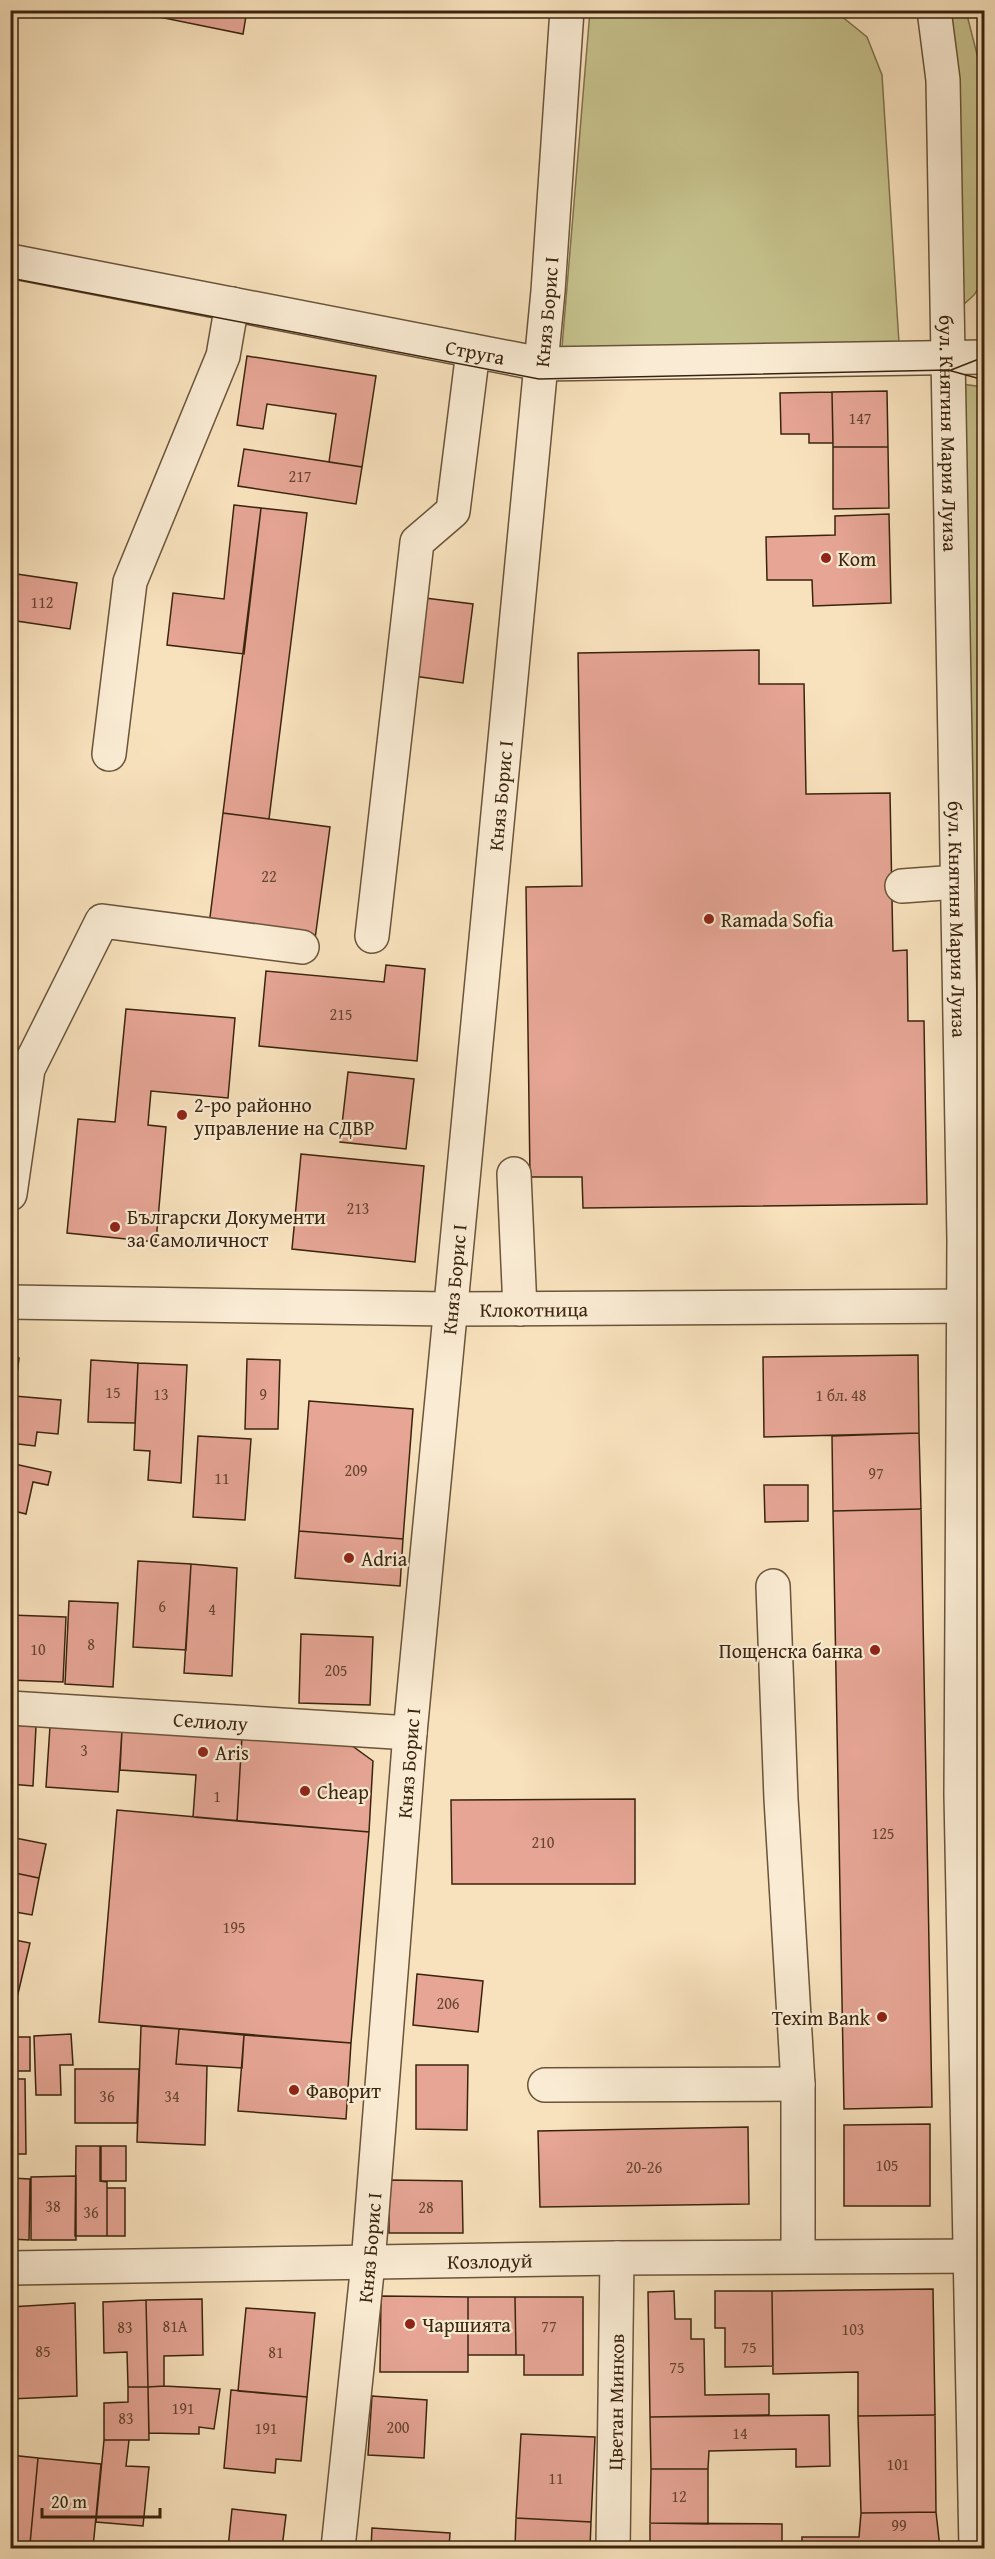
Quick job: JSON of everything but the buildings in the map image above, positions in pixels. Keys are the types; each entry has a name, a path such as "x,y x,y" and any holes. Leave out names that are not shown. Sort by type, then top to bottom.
{"street":[{"name":"Княз Борис I","path":"338,2548 368,2263 410,1733 449,1309 541,364 567,10"},
{"name":"бул. Княгиня Мария Луиза","path":"934,10 943,80 957,882 973,1306 961,1795 980,2253 976,2548"},
{"name":"Струга","path":"10,261 541,364 984,357"},
{"path":"109,754 130,582 223,356 232,304"},
{"path":"372,936 417,542 453,511 473,351"},
{"path":"902,886 957,882"},
{"path":"10,1194 28,1069 102,921 303,947"},
{"path":"514,1174 520,1309"},
{"name":"Клокотница","path":"10,1302 449,1309 973,1306"},
{"path":"773,1586 781,1799 798,2084 798,2256"},
{"name":"Селиолу","path":"10,1708 410,1733"},
{"path":"545,2085 798,2084"},
{"name":"Козлодуй","path":"10,2268 980,2253"},
{"name":"Цветан Минков","path":"613,2548 616,2258"}],"shaded area":[{"path":"590,11 835,11 867,37 882,75 899,343 562,347"},
{"path":"949,11 966,11 982,74 984,280 974,295 963,305"},
{"path":"961,384 984,387 984,1228 975,1218"}],"tram line":[{"path":"10,278 539,379 948,370 984,380"},
{"path":"951,370 984,357"}],"place":[{"name":"Kom","path":"826,558"},
{"name":"Ramada Sofia","path":"709,919"},
{"name":"2-ро районно управление на СДВР","path":"182,1115"},
{"name":"Български Документи за Самоличност","path":"115,1227"},
{"name":"Adria","path":"349,1558"},
{"name":"Пощенска банка","path":"875,1650"},
{"name":"Aris","path":"203,1752"},
{"name":"Cheap","path":"305,1791"},
{"name":"Texim Bank","path":"882,2017"},
{"name":"Фаворит","path":"294,2090"},
{"name":"Чаршията","path":"410,2324"}]}
